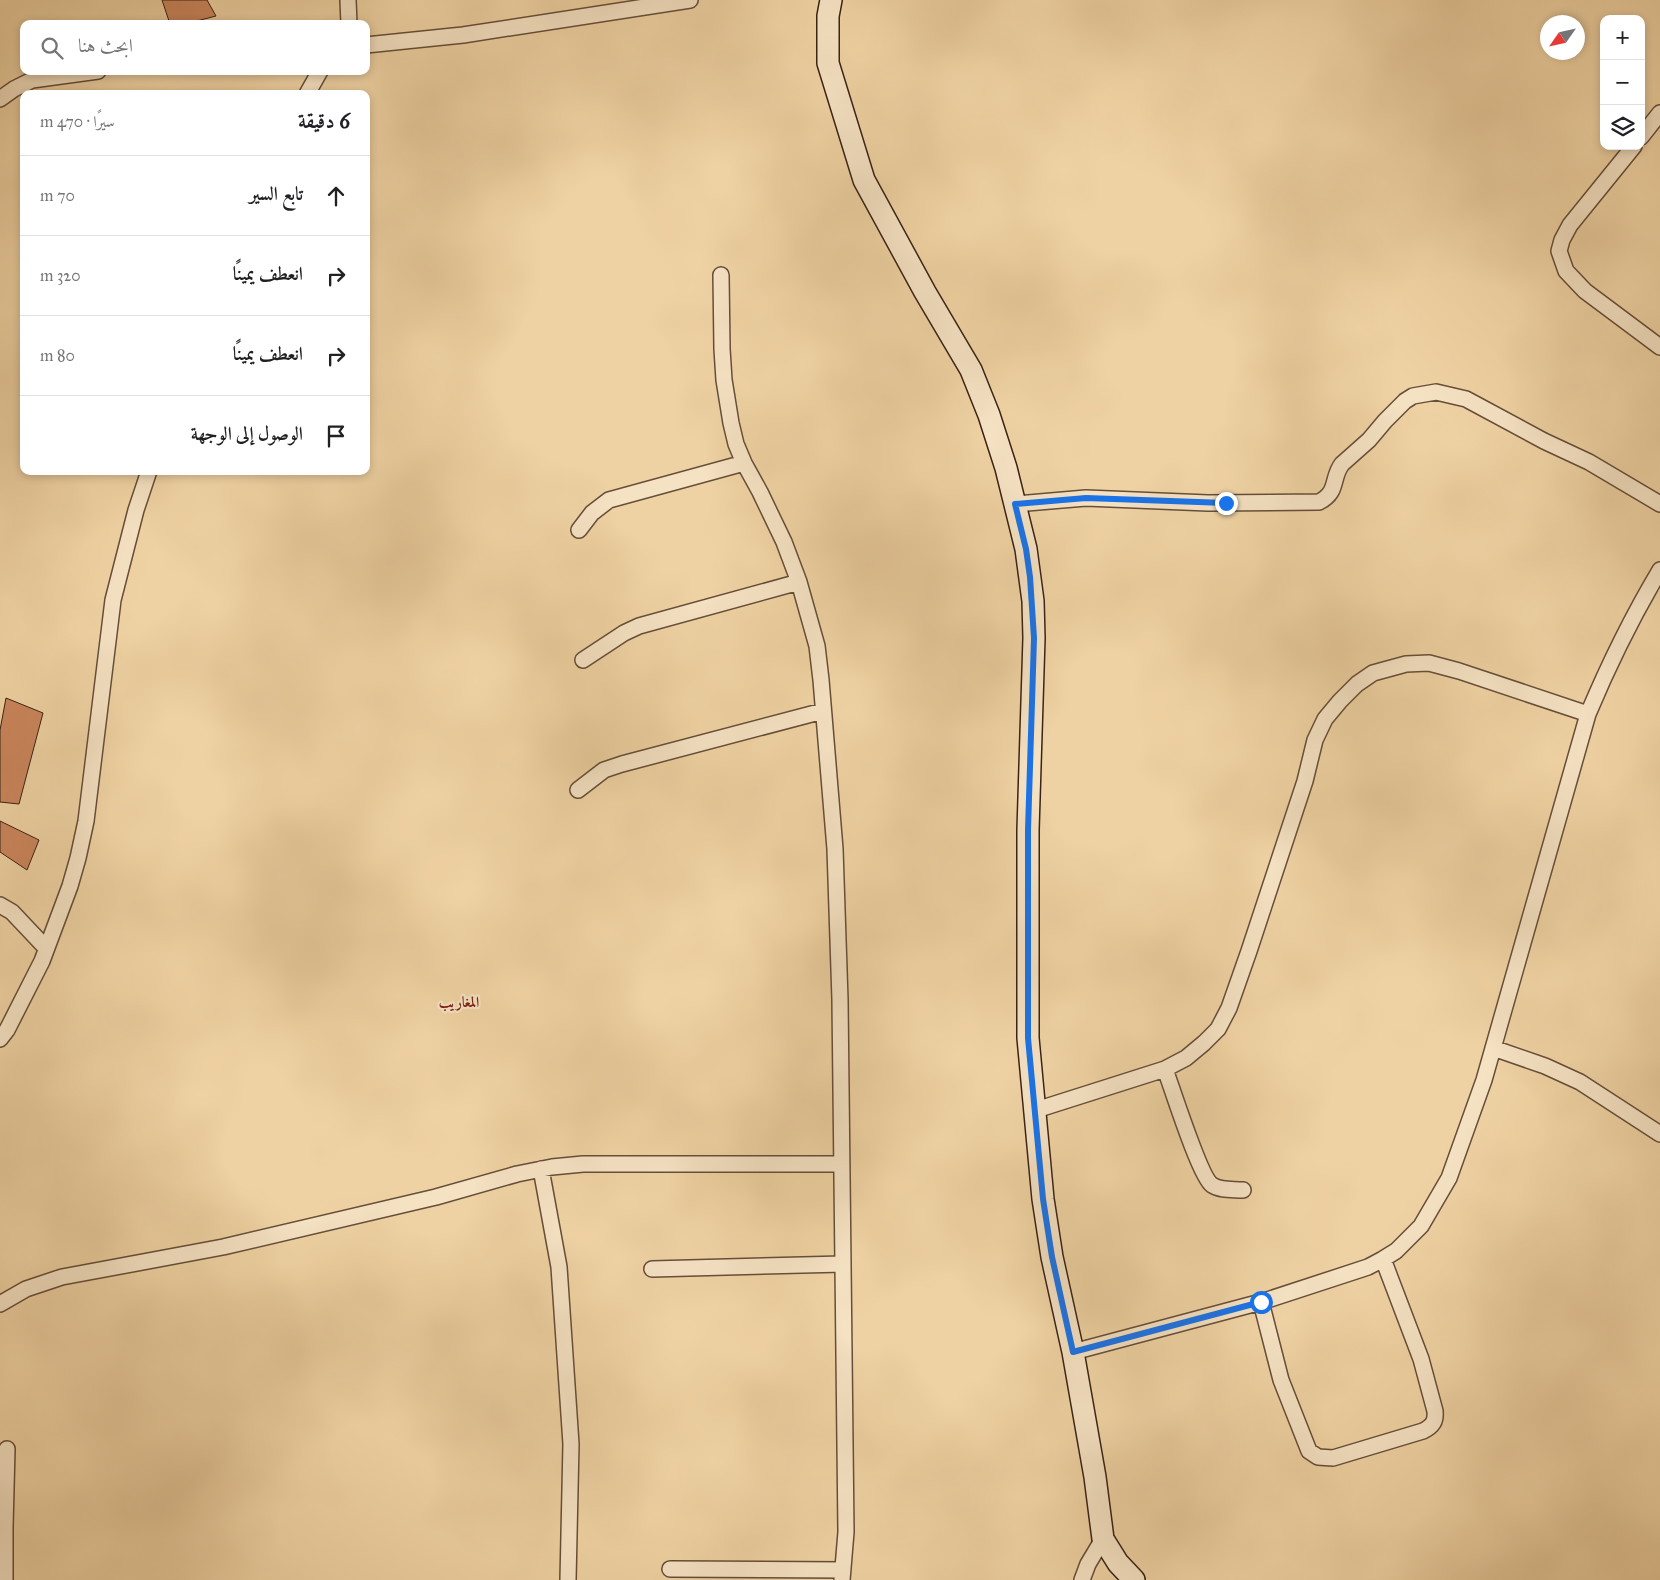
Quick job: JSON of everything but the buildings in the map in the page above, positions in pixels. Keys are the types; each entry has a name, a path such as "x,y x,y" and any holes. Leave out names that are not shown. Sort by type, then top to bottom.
{"street":[{"path":"348,0 350,20"},
{"path":"370,45 463,35 690,0"},
{"path":"831,0 828,16 828,63 864,180 920,284 971,370 989,415 1026,549 1034,638 1028,830 1028,1038 1043,1199 1052,1257 1073,1352 1095,1477 1103,1539 1118,1563 1134,1580"},
{"path":"0,99 32,80 69,75"},
{"path":"309,90 318,75"},
{"path":"1645,132 1660,113"},
{"path":"1631,150 1570,225 1562,240 1559,251 1566,271 1585,291 1660,346"},
{"path":"670,1569 842,1575 846,1532 840,1000 835,849 817,646 799,582 784,542 744,463 731,423 724,380 721,275"},
{"path":"1015,504 1086,498 1208,503 1319,502 1324,500 1332,491 1342,464 1369,440 1397,407 1413,396 1436,392 1466,399 1544,441 1589,462 1660,504"},
{"path":"579,530 592,513 609,500 744,463"},
{"path":"0,1039 42,962 70,886 78,858 86,821 113,600 136,510 148,475"},
{"path":"1073,1352 1261,1302 1368,1267 1396,1250 1420,1226 1448,1178 1484,1080 1588,714 1610,662 1660,570"},
{"path":"582,660 624,633 639,626 799,582"},
{"path":"1036,1110 1165,1069 1186,1058 1218,1029 1229,1008 1305,781 1315,740 1325,719 1357,684 1373,673 1406,664 1429,663 1459,671 1588,714"},
{"path":"578,790 604,770 622,764 823,711"},
{"path":"0,905 12,912 46,948"},
{"path":"1493,1048 1545,1066 1580,1082 1660,1134"},
{"path":"1165,1069 1200,1165 1209,1182 1222,1189 1243,1190"},
{"path":"0,1304 26,1289 62,1277 223,1247 436,1197 541,1169 583,1164 841,1164"},
{"path":"541,1169 559,1267 570,1435 568,1580"},
{"path":"1261,1302 1281,1380 1309,1451 1315,1456 1333,1458 1430,1428 1436,1418 1421,1359 1383,1259"},
{"path":"652,1269 843,1264"},
{"path":"5,1580 4,1527 8,1449"},
{"path":"1082,1580 1088,1564 1103,1539"}],"district":[{"name":"المغاريب","path":"459,1002"}],"route":[{"path":"1226,503 1086,498 1015,504 1026,549 1030,577 1034,638 1028,830 1028,1038 1043,1199 1052,1257 1073,1352 1261,1302"}]}
